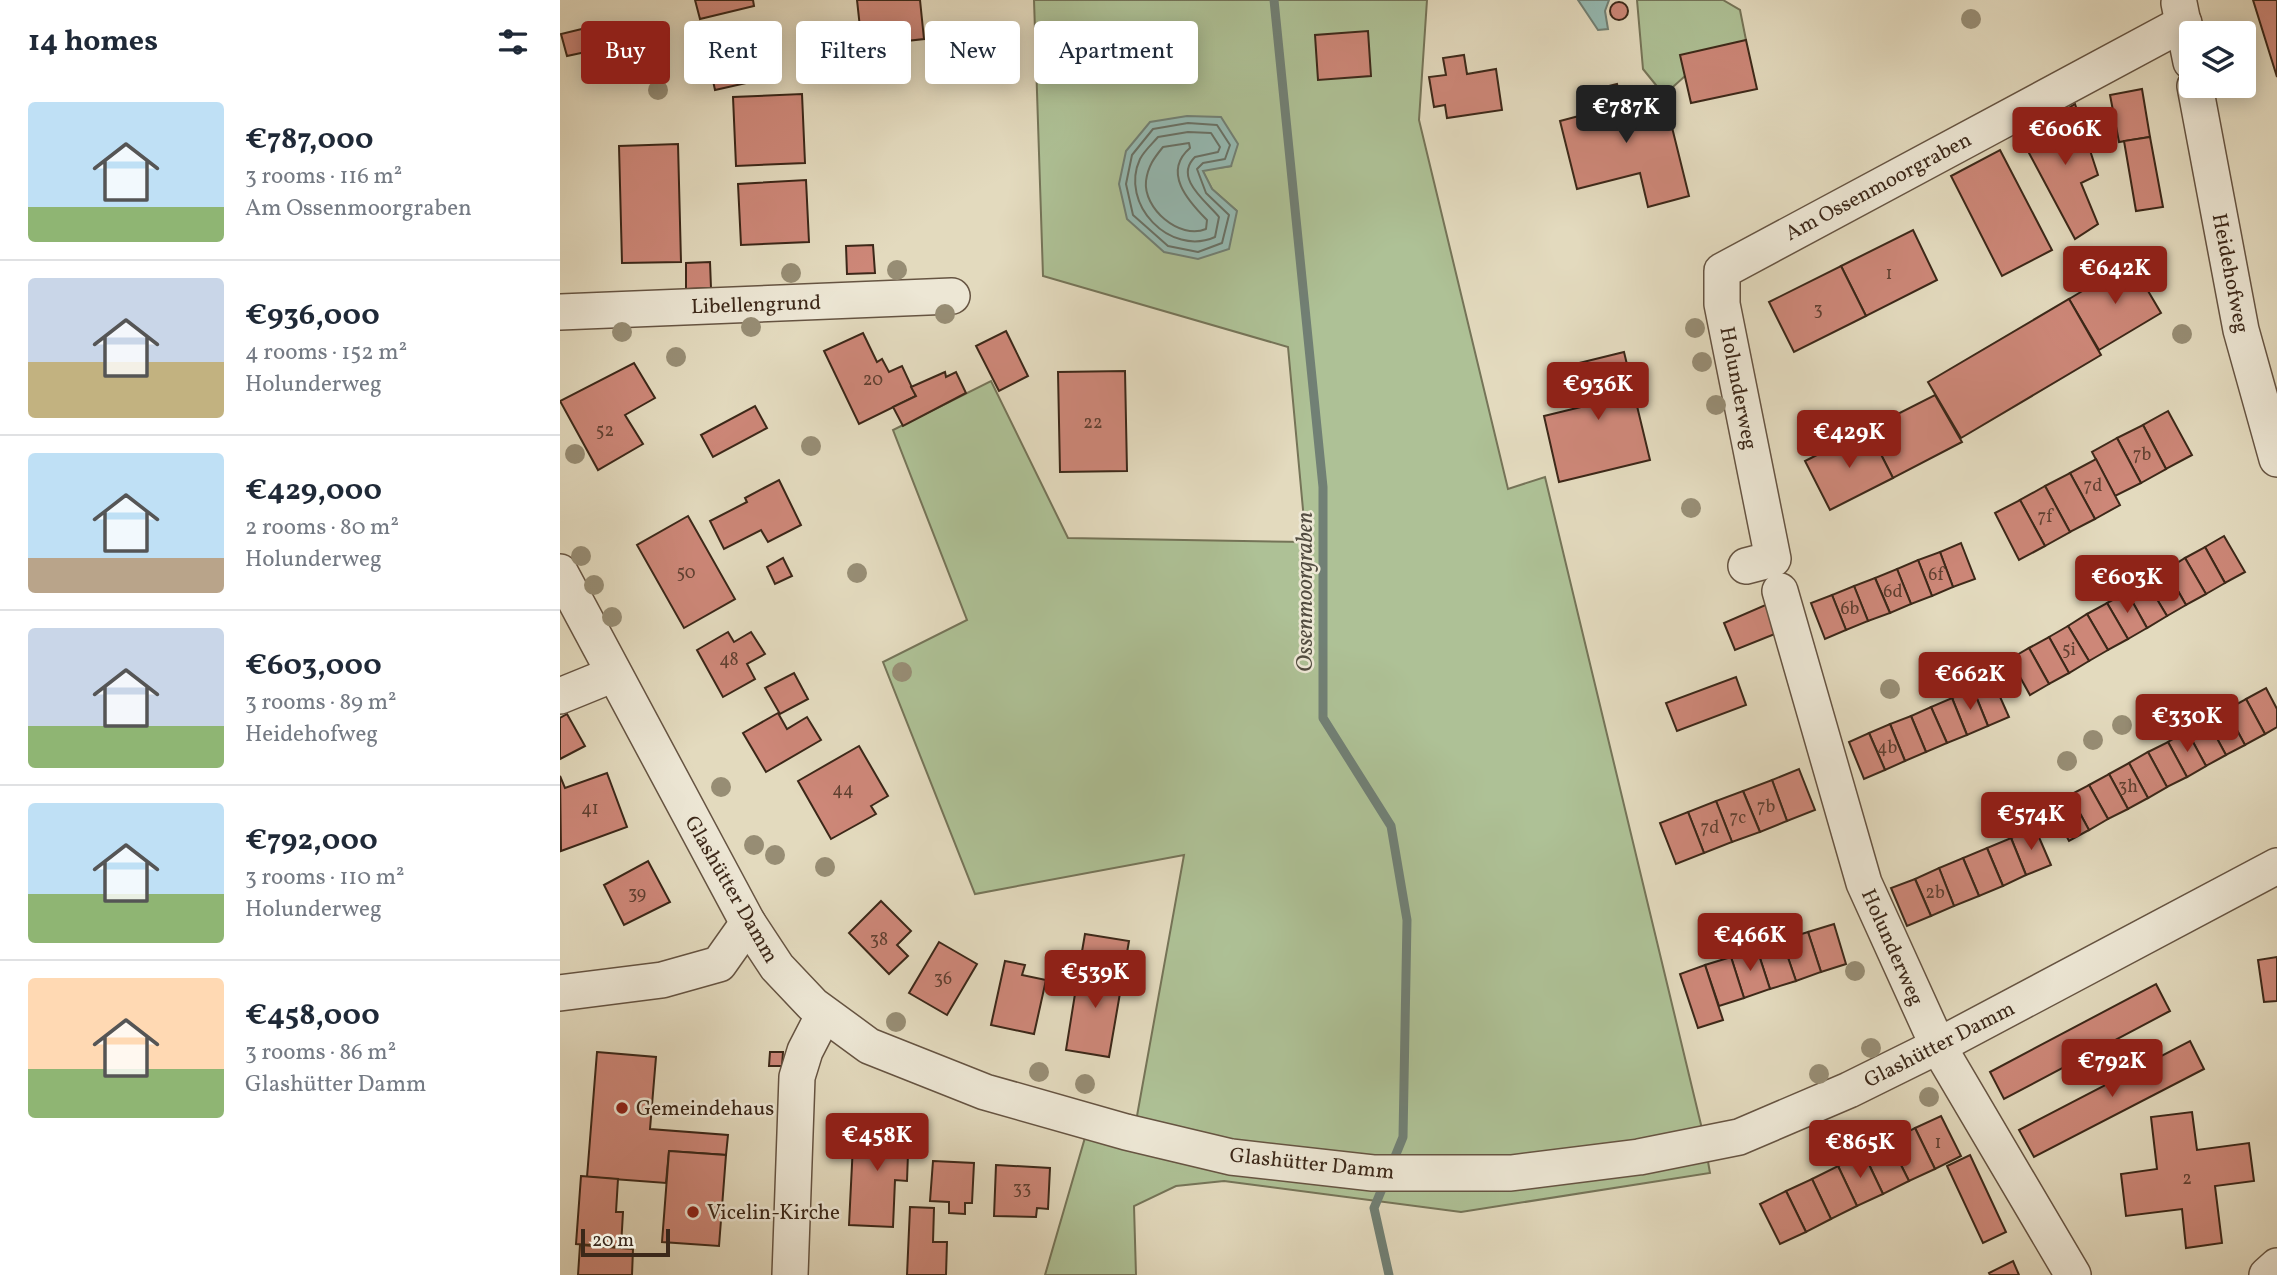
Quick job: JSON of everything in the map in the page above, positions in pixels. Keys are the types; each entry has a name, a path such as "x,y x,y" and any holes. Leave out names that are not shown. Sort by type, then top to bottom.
{"street":[{"name":"Am Ossenmoorgraben","path":"1721,271 2181,12"},
{"name":"Heidehofweg","path":"2198,98 2241,330 2277,459"},
{"name":"Holunderweg","path":"1721,271 1722,304 1773,559 1746,566"},
{"name":"Libellengrund","path":"560,312 952,296"},
{"name":"Glashütter Damm","path":"560,572 748,923 777,967 824,1014 869,1046 1011,1100 1126,1132 1231,1157 1373,1173 1511,1173 1639,1157 1739,1137 1849,1090 1938,1046 2277,866"},
{"name":"Holunderweg","path":"1780,591 1864,883 1938,1046 2073,1275"},
{"path":"560,696 614,674"},
{"path":"560,993 662,980 719,964 748,923"},
{"path":"790,1275 797,1077 805,1051 824,1014"},
{"path":"2267,1275 2277,1266"}],"green space":[{"path":"1034,0 1427,0 1419,120 1508,489 1545,477 1703,1133 1710,1173 1461,1212 1224,1181 1176,1186 1134,1206 1136,1275 1045,1275 1091,1117 1135,1127 1184,855 975,894 883,662 967,620 893,430 991,381 1068,538 1306,542 1288,347 1043,276 1037,84 1198,84 1198,21 1035,21","holes":["1126,151 1232,166 1202,170 1212,189 1237,211"]},
{"path":"1637,0 1723,0 1740,10 1746,40 1685,76 1664,95 1643,69"}],"water":[{"path":"1578,0 1609,0 1605,11 1608,29 1598,30"},
{"path":"1187,116 1221,117 1238,144 1231,166 1203,171 1212,189 1237,211 1229,249 1198,259 1164,252 1127,219 1119,184 1126,151 1150,122"}],"building":[{"path":"695,0 753,0 754,6 700,19"},
{"path":"857,0 920,0 924,39 911,40 911,21 859,21"},
{"path":"2253,0 2277,0 2277,77"},
{"path":"1619,2 1625,5 1628,11 1625,17 1619,20 1613,17 1610,11 1613,5"},
{"path":"581,29 581,53 567,56 561,34"},
{"path":"1368,31 1371,76 1318,80 1315,35"},
{"path":"1746,40 1757,89 1691,103 1680,55"},
{"path":"1464,55 1467,74 1496,69 1502,110 1447,118 1445,105 1434,107 1429,77 1446,75 1443,58"},
{"path":"714,84 742,84 715,90"},
{"path":"1617,84 1622,105 1664,95 1689,196 1648,207 1640,173 1577,189 1560,121 1594,112 1589,91"},
{"path":"2142,89 2150,137 2119,142 2110,95"},
{"path":"802,94 805,163 736,166 733,97"},
{"path":"2075,104 2098,175 2081,183 2098,224 2075,239 2021,138"},
{"path":"2150,137 2163,207 2136,211 2124,141"},
{"path":"678,144 681,262 622,263 619,146"},
{"path":"2000,150 2052,250 2002,276 1951,176"},
{"path":"806,180 809,242 741,245 738,184"},
{"path":"1913,230 1937,280 1866,316 1841,266"},
{"path":"873,245 875,273 847,274 846,246"},
{"path":"710,262 711,288 686,289 686,263"},
{"path":"2131,262 2161,313 2099,350 2069,299"},
{"path":"1841,266 1866,316 1794,352 1769,302"},
{"path":"2069,299 2101,355 1961,438 1928,382"},
{"path":"1006,331 1028,376 999,391 976,346"},
{"path":"863,333 877,362 882,359 889,372 902,366 916,396 859,424 824,351"},
{"path":"1624,352 1650,460 1559,482 1544,416 1581,407 1571,365"},
{"path":"634,363 655,398 625,415 643,444 598,470 560,401"},
{"path":"1125,371 1127,471 1060,472 1058,372"},
{"path":"945,372 946,377 956,372 966,393 903,426 893,407 916,396 911,387"},
{"path":"1935,395 1962,442 1893,478 1868,429"},
{"path":"755,406 767,428 713,457 701,435"},
{"path":"2168,411 2192,455 2166,469 2143,425"},
{"path":"2143,425 2166,469 2141,483 2117,438"},
{"path":"1868,429 1893,478 1830,510 1805,461"},
{"path":"2117,438 2141,483 2115,496 2092,452"},
{"path":"2096,459 2120,505 2095,519 2070,473"},
{"path":"2070,473 2095,519 2070,532 2045,486"},
{"path":"779,480 801,525 768,542 761,530 724,549 710,521 747,502 745,498"},
{"path":"2045,486 2070,532 2045,546 2020,500"},
{"path":"2020,500 2045,546 2019,560 1995,513"},
{"path":"688,516 735,599 684,628 637,545"},
{"path":"2224,536 2245,572 2225,583 2205,547"},
{"path":"1961,543 1975,579 1953,587 1940,552"},
{"path":"2205,547 2225,583 2206,594 2185,558"},
{"path":"1940,552 1953,587 1932,596 1918,560"},
{"path":"783,558 792,576 775,584 767,567"},
{"path":"2185,558 2206,594 2186,605 2166,570"},
{"path":"1918,560 1932,596 1911,604 1897,569"},
{"path":"1897,569 1911,604 1890,613 1875,578"},
{"path":"2166,570 2186,605 2167,616 2146,581"},
{"path":"1875,578 1890,613 1868,621 1854,586"},
{"path":"2146,581 2167,616 2147,628 2127,592"},
{"path":"1854,586 1868,621 1846,630 1832,595"},
{"path":"2127,592 2147,628 2128,639 2107,603"},
{"path":"1832,595 1846,630 1825,639 1811,603"},
{"path":"1770,603 1782,631 1735,650 1724,623"},
{"path":"2107,603 2128,639 2108,650 2087,614"},
{"path":"2087,614 2108,650 2089,661 2068,626"},
{"path":"2068,626 2089,661 2069,673 2049,637"},
{"path":"728,632 734,642 751,632 765,654 747,664 755,679 723,697 697,650"},
{"path":"2049,637 2069,673 2049,684 2029,648"},
{"path":"2029,648 2049,684 2030,695 2010,659"},
{"path":"794,673 808,699 780,714 765,688"},
{"path":"1736,677 1746,705 1677,731 1666,703"},
{"path":"1993,681 2009,717 1988,726 1973,689"},
{"path":"2266,688 2277,709 2277,727 2265,734 2246,699"},
{"path":"1973,689 1988,726 1967,735 1952,698"},
{"path":"1952,698 1967,735 1947,743 1931,707"},
{"path":"2246,699 2265,734 2245,745 2226,710"},
{"path":"1931,707 1947,743 1926,752 1911,716"},
{"path":"2226,710 2245,745 2226,755 2207,720"},
{"path":"778,713 787,729 807,717 821,740 766,772 743,733"},
{"path":"567,714 585,746 560,759 560,718"},
{"path":"1911,716 1926,752 1905,761 1890,724"},
{"path":"2207,720 2226,755 2206,766 2187,731"},
{"path":"1890,724 1905,761 1885,770 1869,733"},
{"path":"2187,731 2206,766 2187,777 2168,742"},
{"path":"1869,733 1885,770 1864,779 1849,742"},
{"path":"2168,742 2187,777 2167,787 2148,752"},
{"path":"859,746 888,796 871,806 876,814 831,839 798,781"},
{"path":"2148,752 2167,787 2148,798 2129,763"},
{"path":"2129,763 2148,798 2128,809 2109,774"},
{"path":"1799,769 1815,810 1787,821 1772,780"},
{"path":"607,773 627,827 561,851 560,776 565,788"},
{"path":"2109,774 2128,809 2108,819 2089,785"},
{"path":"1772,780 1787,821 1760,832 1743,791"},
{"path":"2089,785 2108,819 2089,830 2070,795"},
{"path":"1743,791 1760,832 1732,842 1716,801"},
{"path":"2070,795 2089,830 2069,841 2050,806"},
{"path":"1716,801 1732,842 1704,853 1688,812"},
{"path":"1688,812 1704,853 1676,864 1660,823"},
{"path":"2035,828 2051,865 2026,875 2011,838"},
{"path":"2011,838 2026,875 2003,886 1987,848"},
{"path":"1987,848 2003,886 1979,896 1963,858"},
{"path":"1963,858 1979,896 1954,906 1939,868"},
{"path":"648,861 670,902 624,925 604,885"},
{"path":"1939,868 1954,906 1931,916 1915,879"},
{"path":"1915,879 1931,916 1907,926 1891,888"},
{"path":"881,901 911,931 897,945 908,956 889,974 849,933"},
{"path":"1834,924 1846,964 1821,972 1808,932"},
{"path":"1808,932 1821,972 1796,981 1782,940"},
{"path":"1085,934 1129,941 1124,970 1080,963"},
{"path":"1782,940 1796,981 1770,989 1757,949"},
{"path":"939,942 977,964 947,1015 909,993"},
{"path":"1757,949 1770,989 1744,998 1731,957"},
{"path":"1731,957 1744,998 1719,1006 1705,965"},
{"path":"2277,957 2277,1001 2264,1002 2258,960"},
{"path":"1005,961 1025,965 1022,975 1046,980 1034,1034 991,1025"},
{"path":"1080,963 1124,970 1109,1057 1066,1050"},
{"path":"1705,965 1723,1020 1698,1028 1680,974"},
{"path":"2156,984 2170,1011 2004,1099 1990,1072"},
{"path":"2190,1041 2204,1069 2034,1157 2019,1130"},
{"name":"Gemeindehaus","path":"597,1052 656,1057 650,1129 728,1135 726,1155 669,1151 666,1183 587,1177"},
{"path":"770,1052 783,1052 782,1066 769,1066"},
{"path":"2192,1112 2197,1150 2249,1143 2254,1181 2215,1186 2222,1243 2186,1248 2182,1209 2126,1216 2121,1174 2157,1169 2151,1117"},
{"path":"1941,1116 1961,1156 1935,1169 1915,1128"},
{"path":"854,1124 909,1126 907,1181 895,1180 893,1227 849,1225"},
{"path":"1915,1128 1935,1169 1909,1181 1889,1141"},
{"path":"1889,1141 1909,1181 1883,1194 1864,1154"},
{"name":"Vicelin-Kirche","path":"669,1151 726,1155 719,1246 662,1242"},
{"path":"1864,1154 1883,1194 1857,1206 1838,1166"},
{"path":"1970,1155 2006,1232 1983,1243 1947,1166"},
{"path":"933,1161 974,1163 972,1203 965,1203 965,1214 949,1213 949,1202 930,1201"},
{"path":"996,1165 1050,1168 1048,1209 1037,1208 1036,1217 994,1216"},
{"path":"1838,1166 1857,1206 1831,1219 1812,1179"},
{"path":"581,1176 618,1179 616,1212 623,1212 621,1247 576,1244"},
{"path":"1812,1179 1831,1219 1806,1232 1786,1191"},
{"path":"1786,1191 1806,1232 1780,1244 1760,1204"},
{"path":"910,1207 934,1208 933,1242 947,1242 946,1275 907,1275"},
{"path":"580,1245 633,1249 632,1275 578,1275"},
{"path":"2013,1261 2019,1275 1990,1275 1989,1273"}],"waterway":[{"name":"Ossenmoorgraben","path":"1274,0 1323,487 1323,718 1391,826 1407,920 1403,1137 1392,1164"},
{"name":"Ossenmoorgraben","path":"1384,1184 1374,1208 1389,1275"}],"place":[{"name":"Gemeindehaus","path":"622,1108"},
{"name":"Vicelin-Kirche","path":"693,1212"}]}
